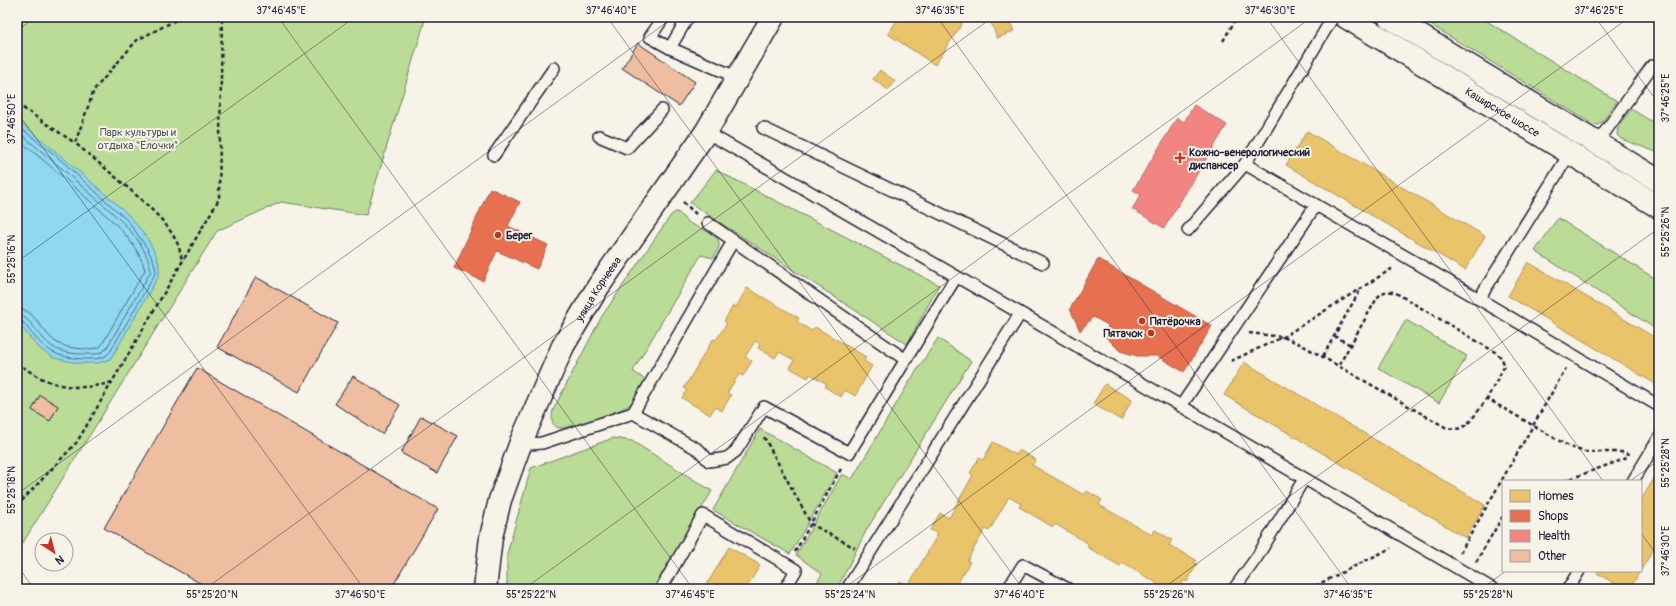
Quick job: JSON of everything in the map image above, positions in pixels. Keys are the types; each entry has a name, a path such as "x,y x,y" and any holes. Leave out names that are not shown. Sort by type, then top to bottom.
{"main road":[{"name":"улица Корнеева","path":"485,589 489,549 495,517 506,481 521,442 560,352 586,306 706,132 773,17"},
{"name":"Каширское шоссе","path":"1346,17 1659,208"},
{"name":"Каширское шоссе","path":"1389,17 1659,181"}],"lane":[{"path":"664,17 650,37 670,48 738,78"},
{"path":"670,48 688,17"},
{"path":"1188,230 1245,164 1333,17"},
{"path":"1597,143 1652,66"},
{"path":"494,155 554,68"},
{"path":"599,136 627,148 662,110"},
{"path":"763,128 1043,264"},
{"path":"706,132 1182,406 1493,589"},
{"path":"1479,299 1570,153"},
{"path":"1245,164 1479,299 1659,406"},
{"path":"1182,406 1316,204"},
{"path":"708,223 906,360"},
{"path":"521,442 542,444 633,413 733,241"},
{"path":"633,413 699,450 710,461 727,458 736,451 764,407 849,452 956,277"},
{"path":"847,589 1020,314"},
{"path":"1634,480 1659,438"},
{"path":"1234,589 1257,557 1304,479"},
{"path":"661,589 703,515 796,570 785,589"},
{"path":"1008,589 1023,564 1068,589"},
{"path":"1568,589 1578,572"}],"path":[{"path":"75,143 94,90 137,40 182,17"},
{"path":"17,506 77,442 219,199 222,17"},
{"path":"1223,41 1237,17"},
{"path":"17,104 75,143 136,194 169,228 181,252 182,264"},
{"path":"1202,375 1283,337 1391,270 1402,255"},
{"path":"1323,356 1361,289"},
{"path":"1231,331 1283,337 1300,344 1450,429 1459,429 1466,425 1486,398 1504,366 1499,354 1396,293 1388,291 1380,294 1339,365"},
{"path":"1334,336 1351,345"},
{"path":"1502,480 1574,355"},
{"path":"17,362 37,376 65,386 90,388 112,382"},
{"path":"1486,398 1559,441 1578,450 1593,453 1622,452 1630,454"},
{"path":"756,420 811,524 867,555"},
{"path":"1567,480 1619,461 1635,449"},
{"path":"788,565 849,452"},
{"path":"1453,566 1502,480"},
{"path":"1469,575 1502,518"},
{"path":"1309,589 1408,539"}],"green space":[{"name":"Парк культуры и отдыха \"Ёлочки\"","path":"17,17 426,17 366,215 281,202 217,231 17,552"},
{"path":"1418,17 1480,17 1617,101 1603,121 1598,125 1594,125"},
{"path":"1631,109 1659,126 1659,153 1621,139 1617,135 1618,127"},
{"path":"716,170 939,285 907,344 690,203"},
{"path":"676,212 688,222 715,237 718,240 719,247 713,258 701,255 633,371 645,380 638,394 631,404 616,412 573,426 565,428 557,427 554,425 552,420 554,408 602,316 671,215"},
{"path":"1558,218 1659,281 1659,331 1535,251"},
{"path":"1406,320 1467,356 1439,403 1378,368"},
{"path":"938,338 971,361 867,529 837,589 813,589 822,574 796,555 842,474 852,479 908,384"},
{"path":"760,429 837,473 790,554 713,510"},
{"path":"613,438 632,441 712,491 654,589 507,589 507,554 531,468"}],"water":[{"path":"17,120 124,210 145,236 157,257 159,264 158,277 113,355 110,359 99,363 77,363 54,358 39,348 17,322"}],"building: Homes":[{"path":"899,17 962,17 965,19 935,65 888,34"},
{"path":"989,17 1008,17 1014,31 997,38"},
{"path":"880,70 895,81 888,90 873,79"},
{"path":"1307,131 1485,236 1465,270 1286,165"},
{"path":"1528,262 1659,340 1659,386 1508,296"},
{"path":"747,288 799,318 797,322 812,331 815,327 866,357 864,361 872,366 855,396 845,390 841,397 825,387 827,384 810,374 808,378 790,368 794,360 779,352 775,358 758,348 760,344 755,341 745,357 752,361 743,376 739,374 727,393 731,395 722,411 715,407 710,415 682,398 687,390 684,388 713,339 716,340 727,323 724,321 733,306 736,307"},
{"path":"1244,362 1485,505 1466,538 1224,395"},
{"path":"1105,384 1132,400 1121,420 1093,404"},
{"path":"993,442 1016,455 1019,450 1036,460 1032,465 1084,495 1087,491 1102,500 1099,505 1152,535 1155,530 1172,540 1169,545 1196,560 1194,563 1197,564 1187,582 1184,580 1179,589 1154,588 1157,583 1122,563 1120,566 1087,547 1089,544 1055,524 1053,527 1019,507 1021,504 1009,497 989,531 985,529 967,561 970,562 954,589 896,589 900,581 908,586 938,534 930,530 940,513 949,518 973,475 970,473 979,458 983,460"},
{"path":"1659,470 1659,540 1642,568 1642,498"},
{"path":"729,547 760,565 746,589 704,589"},
{"path":"1639,572 1630,589 1623,589 1597,573"}],"building: Shops":[{"name":"Берег","path":"490,188 520,202 508,226 548,245 537,269 497,251 483,281 454,268"},
{"path":"1098,259 1212,326 1184,372 1157,356 1137,356 1120,351 1105,336 1108,325 1093,317 1080,331 1070,309"}],"building: Health":[{"name":"Кожно-венерологический диспансер","path":"1194,105 1227,125 1164,228 1132,209 1141,195 1133,190 1177,118 1184,122"}],"building: Other":[{"path":"638,43 695,82 679,106 622,68"},
{"path":"256,277 338,323 299,392 217,347"},
{"path":"197,368 438,509 391,589 210,589 104,528"},
{"path":"353,376 400,405 382,434 335,404"},
{"path":"40,395 58,406 50,421 32,410"},
{"path":"421,416 458,436 437,473 401,453"}],"place":[{"name":"Кожно-венерологический диспансер","path":"1180,158"},
{"name":"Берег","path":"498,235"},
{"name":"Пятёрочка","path":"1142,321"},
{"name":"Пятачок","path":"1151,333"}]}
